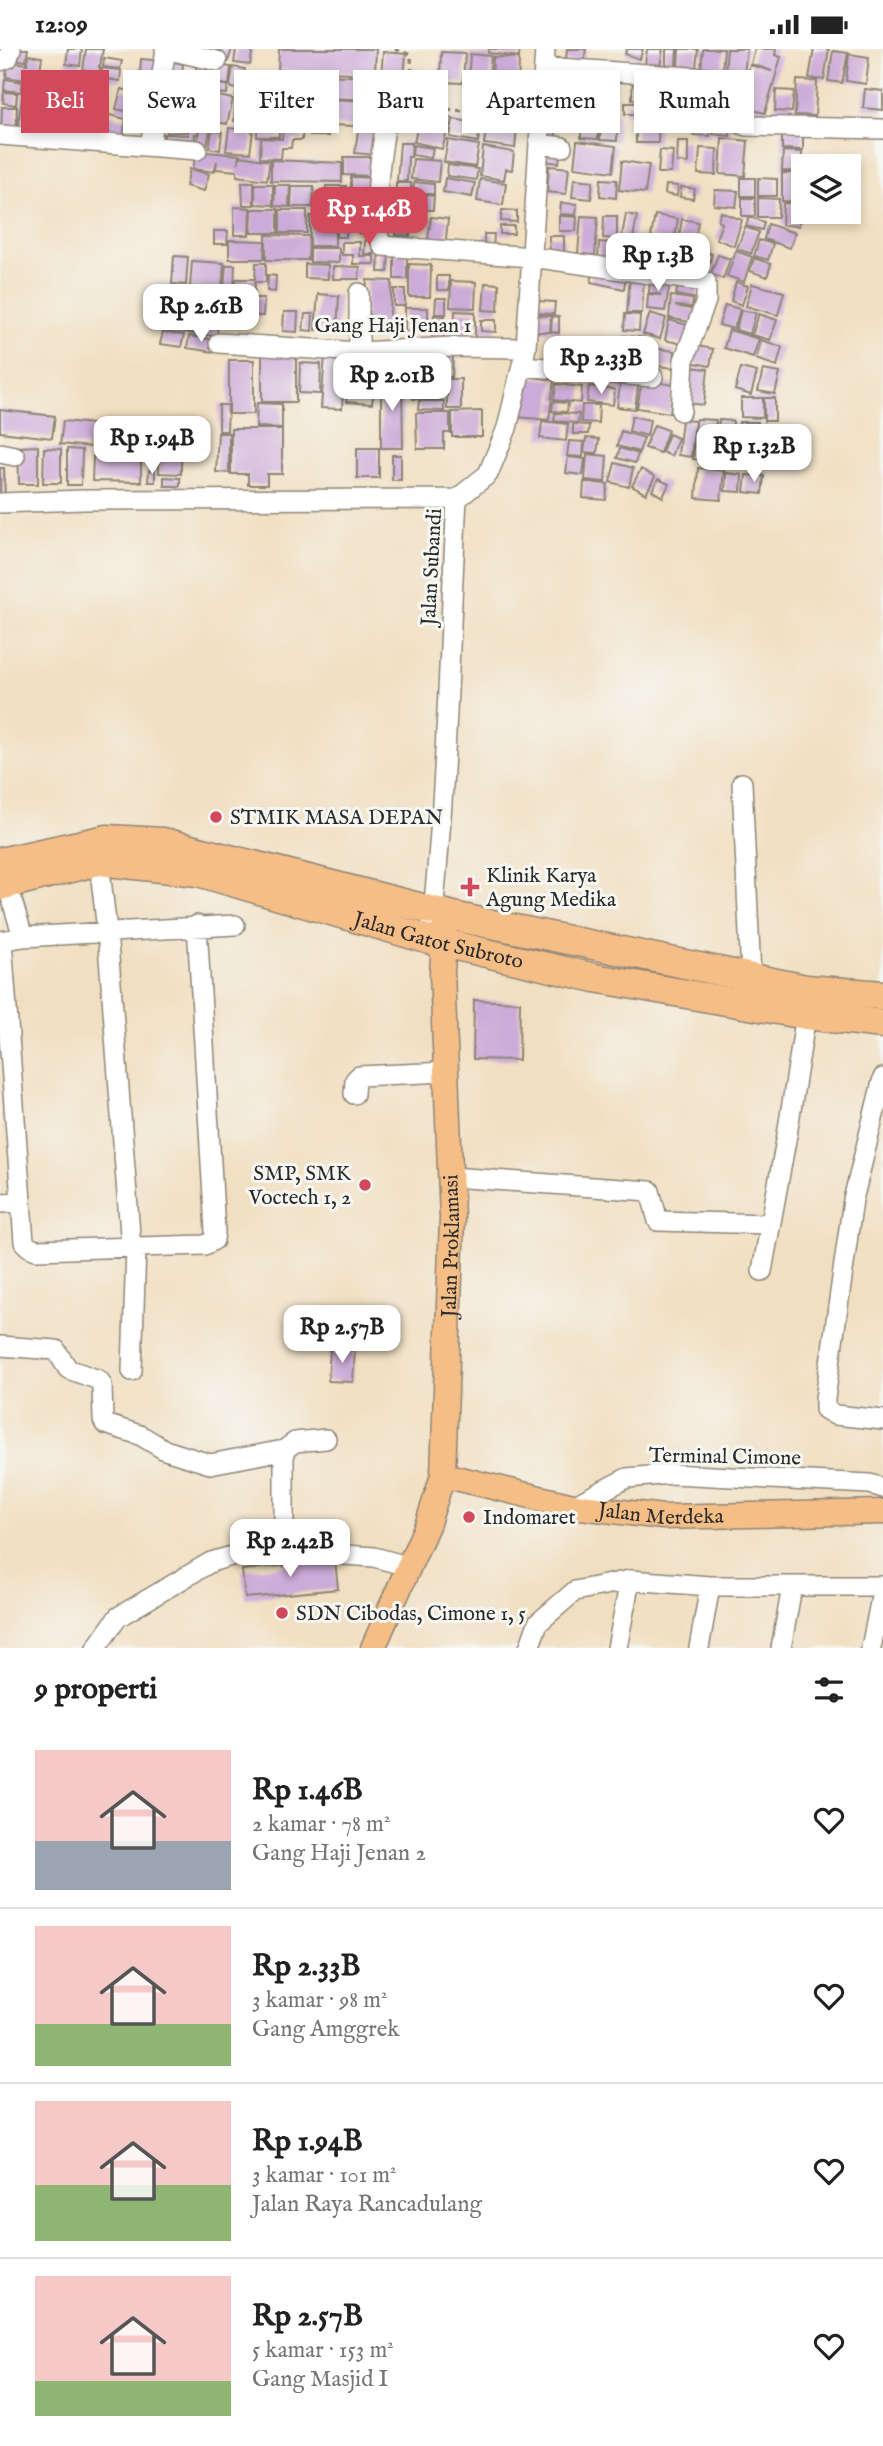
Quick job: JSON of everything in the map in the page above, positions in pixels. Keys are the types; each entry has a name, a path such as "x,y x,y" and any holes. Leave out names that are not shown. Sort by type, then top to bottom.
{"highway":[{"name":"Jalan Gatot Subroto","path":"2,878 107,839 163,842 440,912 593,946 751,976"},
{"name":"Jalan Gatot Subroto","path":"2,878 99,861 198,872 437,941 595,978 806,1015 883,1024"},
{"path":"751,976 806,989 883,995"}],"main road":[{"name":"Jalan Proklamasi","path":"373,1648 428,1523 443,1475 453,1218 442,972 437,941 440,912"},
{"name":"Jalan Merdeka","path":"443,1475 573,1506 663,1517 883,1512"}],"street":[{"path":"0,61 8,58 11,49"},
{"path":"150,146 166,49 217,61"},
{"path":"544,58 735,80 738,83 736,113 741,124 883,129"},
{"path":"384,133 376,184 381,245 400,249 532,257 706,282 706,301 684,360 681,411"},
{"name":"Jalan Subandi","path":"440,912 457,499 488,474 507,428 524,357 540,133"},
{"path":"0,135 197,150"},
{"path":"540,144 562,147"},
{"path":"359,293 359,352"},
{"name":"Gang Haji Jenan 1","path":"219,343 359,352 453,347 653,377"},
{"path":"0,503 83,500 457,499"},
{"path":"742,783 751,976"},
{"path":"99,861 134,1247 132,1371"},
{"path":"2,878 23,937"},
{"path":"197,925 214,1240 205,1245 29,1247 10,1203 1,941 107,931 197,925 235,925"},
{"path":"762,1271 788,1135 806,1015"},
{"path":"354,1094 354,1082 359,1076 446,1072"},
{"path":"883,1078 853,1200 825,1399 825,1409 835,1415 883,1420"},
{"path":"451,1177 650,1191 658,1221 770,1224"},
{"path":"0,1346 56,1350 68,1369 99,1380 102,1385 103,1420 108,1427 141,1435 165,1450 210,1464 284,1450 295,1442 326,1439"},
{"path":"284,1450 284,1551"},
{"name":"Terminal Cimone","path":"573,1506 627,1478 672,1473 883,1488"},
{"path":"96,1648 118,1617 211,1562 245,1552 284,1551 373,1557 407,1566"},
{"path":"617,1648 630,1580"},
{"path":"529,1648 538,1623 575,1591 630,1580 710,1586 883,1587 871,1648"},
{"path":"699,1648 710,1586"},
{"path":"781,1648 792,1587"}],"path":[{"path":"395,49 411,55 413,103 462,111"}],"building":[{"path":"14,49 28,49 26,61 12,59"},
{"path":"68,49 82,49 80,66 66,64"},
{"path":"86,49 103,49 98,66 100,70 83,70"},
{"path":"209,49 232,49 228,61 207,55"},
{"path":"236,49 253,49 250,65 234,63"},
{"path":"279,49 376,49 375,70 353,70 353,73 339,73 339,70 278,70"},
{"path":"489,49 520,49 519,57 488,53"},
{"path":"567,49 586,49 584,63 566,60"},
{"path":"627,49 643,49 640,59 625,54"},
{"path":"647,49 663,49 660,66 645,64"},
{"path":"666,49 677,49 676,66 666,66"},
{"path":"679,49 698,49 696,68 678,67"},
{"path":"703,49 724,49 722,70 701,70"},
{"path":"727,49 747,49 744,70 725,70"},
{"path":"755,49 776,49 775,55 781,57 765,113 754,110 754,70 749,70 750,65 772,71 751,64"},
{"path":"814,49 829,49 824,80 809,78"},
{"path":"833,51 848,53 842,83 828,81"},
{"path":"383,52 406,54 405,70 382,70"},
{"path":"441,52 465,53 462,83 448,82 448,70 440,70"},
{"path":"470,54 491,56 490,70 469,70"},
{"path":"849,54 869,57 866,84 846,81"},
{"path":"28,55 42,57 40,70 21,70 21,79 6,77 8,61 27,64"},
{"path":"493,57 519,58 519,70 493,70"},
{"path":"104,58 122,61 120,69 103,67"},
{"path":"141,59 162,61 161,70 140,70"},
{"path":"173,62 183,64 182,70 172,70"},
{"path":"196,65 206,66 206,70 196,70"},
{"path":"216,65 231,67 229,85 220,84 220,70 215,70"},
{"path":"233,67 245,69 234,70 234,88 230,85"},
{"path":"102,68 121,70 120,81 109,79 109,70"},
{"path":"633,75 634,99 632,99"},
{"path":"339,76 353,76 353,99 339,98"},
{"path":"5,79 21,82 21,92 4,90"},
{"path":"797,80 817,81 815,116 795,115"},
{"path":"220,84 228,85 227,94 220,93"},
{"path":"121,89 123,89 123,110 116,109"},
{"path":"865,89 883,91 883,110 863,108"},
{"path":"776,90 794,91 792,112 775,111"},
{"path":"4,92 17,93 16,105 3,103"},
{"path":"220,96 233,99 227,124 220,122"},
{"path":"339,99 353,100 353,126 339,125"},
{"path":"625,103 634,103 634,114 625,114"},
{"path":"21,105 21,131 17,130"},
{"path":"2,107 17,107 16,132 1,132"},
{"path":"109,115 123,118 123,137 92,134 109,133"},
{"path":"453,119 462,121 462,133 480,133 478,142 450,137"},
{"path":"229,128 234,129 234,133 253,133 250,153 226,151"},
{"path":"782,129 803,129 803,150 782,149"},
{"path":"222,132 220,150 209,148 212,133"},
{"path":"198,133 195,134 195,146 164,145 164,134"},
{"path":"199,133 210,133 206,148 196,146"},
{"path":"257,133 279,133 279,137 257,137"},
{"path":"282,133 302,133 302,140 292,140 291,148 282,148 281,159 260,158 261,138 282,139"},
{"path":"310,133 328,133 328,136 310,136"},
{"path":"358,133 379,133 376,155 355,153"},
{"path":"416,133 447,133 442,149 414,142"},
{"path":"486,133 516,133 515,148 484,144"},
{"path":"545,133 556,133 555,143 544,142"},
{"path":"581,133 598,133 598,139 581,138"},
{"path":"601,133 617,133 617,141 600,140"},
{"path":"636,133 658,133 658,143 636,143"},
{"path":"693,133 710,133 710,136"},
{"path":"713,133 730,133 730,136"},
{"path":"722,138 748,141 745,176 720,174"},
{"path":"448,140 479,145 475,167 444,162"},
{"path":"577,141 616,146 613,172 574,167"},
{"path":"678,141 688,141 688,163 677,162"},
{"path":"400,143 412,143 411,157 408,157 407,181 397,181"},
{"path":"413,145 433,148 431,158 412,155"},
{"path":"483,147 514,152 512,170 506,169 504,180 480,176"},
{"path":"544,148 561,149 559,163 543,161"},
{"path":"700,148 717,149 716,175 698,174"},
{"path":"660,150 673,151 671,173 658,173"},
{"path":"196,151 239,155 238,163 240,156 270,161 267,180 237,176 237,171 216,169 217,161 214,172 193,169"},
{"path":"783,151 802,152 791,154 791,171 782,171"},
{"path":"344,157 377,157 376,176 344,175"},
{"path":"413,159 440,161 438,182 411,179"},
{"path":"271,160 342,163 342,182 271,181"},
{"path":"622,161 649,165 645,193 619,190"},
{"path":"448,165 478,169 476,180 447,176"},
{"path":"549,166 569,168 566,194 547,192"},
{"path":"190,169 209,174 204,191 186,186"},
{"path":"782,173 791,173 791,201 782,201"},
{"path":"351,177 375,178 375,188 363,188 363,208 375,208 374,221 335,220 335,246 310,246 310,216 336,217 336,208 326,208 326,186 346,186 346,209 353,209 347,207"},
{"path":"445,178 475,183 472,197 443,192"},
{"path":"741,178 755,178 755,196 741,196"},
{"path":"758,178 777,179 777,196 758,196"},
{"path":"480,179 506,183 503,205 477,201"},
{"path":"574,179 593,181 591,199 572,197"},
{"path":"601,179 617,180 616,198 600,196"},
{"path":"242,182 254,182 254,205 243,205"},
{"path":"414,182 434,184 434,194 422,194 434,196 433,210 414,209"},
{"path":"396,183 411,183 411,195 396,195"},
{"path":"255,184 273,184 273,205 255,204"},
{"path":"275,185 290,185 289,207 274,206"},
{"path":"666,185 678,186 677,196 665,194"},
{"path":"292,186 314,186 313,207 291,207"},
{"path":"681,187 695,189 693,199 680,197"},
{"path":"715,190 738,191 736,207 714,205"},
{"path":"396,198 411,198 410,216 396,215"},
{"path":"742,198 755,198 755,216 742,216"},
{"path":"758,198 779,199 778,217 758,217"},
{"path":"561,203 577,204 576,215 560,214"},
{"path":"783,203 791,203 791,224 799,226 782,225"},
{"path":"234,207 250,208 249,235 234,235"},
{"path":"252,209 278,209 278,233 251,233"},
{"path":"280,210 307,210 307,233 280,233"},
{"path":"502,210 517,211 517,222 501,221"},
{"path":"721,212 742,220 734,246 716,239 722,223 718,221"},
{"path":"626,214 637,216 633,238 622,236"},
{"path":"655,215 678,219 674,242 651,237"},
{"path":"559,216 577,217 576,231 559,231"},
{"path":"581,216 598,217 595,255 578,254"},
{"path":"604,216 617,216 617,239 603,238"},
{"path":"396,217 411,217 410,236 396,235"},
{"path":"431,217 448,219 445,249 427,247"},
{"path":"749,217 764,222 762,230 746,226"},
{"path":"682,219 698,222 694,246 678,244"},
{"path":"337,222 347,223 346,237 336,237"},
{"path":"358,224 374,224 374,234 358,233"},
{"path":"768,224 795,233 790,248 764,239"},
{"path":"500,226 514,226 514,234 500,234"},
{"path":"745,227 759,232 751,254 737,249"},
{"path":"214,231 228,231 227,244 214,244"},
{"path":"484,234 494,234 493,250 484,250"},
{"path":"266,235 309,236 308,260 266,260"},
{"path":"549,236 564,236 564,252 550,252"},
{"path":"229,240 265,241 264,259 229,259"},
{"path":"365,240 374,240 374,254 364,254"},
{"path":"759,240 773,244 768,260 754,256"},
{"path":"342,242 360,242 360,256 374,256 374,264 353,264 353,255 342,255"},
{"path":"599,242 612,243 610,262 598,261"},
{"path":"631,242 644,242 644,264 631,264"},
{"path":"614,243 627,244 625,264 612,262"},
{"path":"652,244 673,246 672,267 650,265"},
{"path":"676,247 690,249 687,267 673,264"},
{"path":"310,248 339,248 339,263 310,262"},
{"path":"693,249 712,254 706,276 687,271"},
{"path":"379,250 389,250 388,272 378,272"},
{"path":"736,251 752,257 744,282 727,276"},
{"path":"394,254 407,254 407,279 394,279"},
{"path":"718,255 730,259 723,279 711,274"},
{"path":"174,256 188,257 186,285 172,284"},
{"path":"754,258 771,264 767,277 750,271"},
{"path":"192,261 224,263 222,289 190,287"},
{"path":"256,263 266,263 266,282 255,282 254,297 249,297 249,304 236,304 236,279 255,279"},
{"path":"305,264 328,265 328,279 305,278"},
{"path":"409,264 431,265 430,297 409,297"},
{"path":"226,265 235,265 234,289 224,289"},
{"path":"333,266 360,267 359,279 333,279"},
{"path":"594,268 626,275 624,289 591,282"},
{"path":"268,275 276,276 275,292 267,291"},
{"path":"437,276 449,276 449,290 437,290"},
{"path":"630,276 644,276 642,313 627,313"},
{"path":"650,276 671,278 665,311 647,309 648,294 661,295 649,293"},
{"path":"367,280 392,281 389,330 365,329"},
{"path":"451,281 476,282 475,308 450,307"},
{"path":"736,282 748,286 742,305 731,301"},
{"path":"485,283 499,284 498,311 483,310"},
{"path":"678,283 699,287 697,299 676,295"},
{"path":"752,284 784,292 778,315 746,306"},
{"path":"394,289 405,289 405,306 394,306"},
{"path":"318,294 339,296 337,331 315,330"},
{"path":"671,296 693,299 692,307 675,306 696,310 694,323 669,318"},
{"path":"254,298 264,298 263,316 253,316"},
{"path":"436,298 446,298 446,314 435,314"},
{"path":"537,301 555,302 554,314 537,313"},
{"path":"725,305 740,309 734,329 719,325"},
{"path":"405,308 428,308 428,332 405,331"},
{"path":"741,310 756,313 750,334 736,330"},
{"path":"455,311 475,312 475,340 454,339"},
{"path":"181,312 206,316 203,335 178,331"},
{"path":"284,312 298,312 297,332 283,331"},
{"path":"650,313 666,318 660,339 643,334"},
{"path":"305,314 313,314 312,331 303,330"},
{"path":"625,314 640,315 639,331 624,330"},
{"path":"759,314 777,320 770,340 752,335"},
{"path":"434,315 445,316 444,340 432,339"},
{"path":"531,315 551,316 550,332 530,332"},
{"path":"552,316 559,317 559,333 551,332"},
{"path":"206,320 218,320 217,336 206,335"},
{"path":"481,320 496,320 496,332 481,331"},
{"path":"669,320 691,326 686,345 665,340"},
{"path":"729,330 759,339 753,357 724,348"},
{"path":"163,332 184,335 181,347 160,344"},
{"path":"189,336 216,340 214,352 187,348"},
{"path":"624,336 645,338 643,364 622,362"},
{"path":"761,340 782,347 777,366 756,359"},
{"path":"693,345 713,349 710,366 690,362"},
{"path":"652,348 675,351 673,368 650,365"},
{"path":"415,352 453,355 452,377 414,376"},
{"path":"262,354 296,355 296,402 262,402"},
{"path":"325,355 345,357 342,409 321,408"},
{"path":"229,360 254,360 254,414 229,414"},
{"path":"300,363 321,364 320,394 299,393"},
{"path":"689,367 708,369 704,405 685,403"},
{"path":"741,368 757,372 751,395 735,390"},
{"path":"350,369 376,372 372,404 346,402"},
{"path":"763,370 780,373 775,394 758,391"},
{"path":"523,376 554,380 549,420 518,417"},
{"path":"621,377 639,379 635,409 617,407"},
{"path":"381,378 402,378 403,448 381,448"},
{"path":"413,378 441,379 441,400 413,399"},
{"path":"447,379 461,379 461,409 447,409"},
{"path":"642,380 674,385 670,413 637,408"},
{"path":"556,384 582,387 581,403 554,400"},
{"path":"589,386 615,390 613,405 587,402"},
{"path":"741,398 763,398 763,418 741,417"},
{"path":"764,398 775,398 775,421 764,421"},
{"path":"419,401 444,401 444,411 418,410"},
{"path":"553,402 568,403 567,412 552,411"},
{"path":"257,403 282,404 282,428 256,427"},
{"path":"219,405 228,405 227,431 219,431"},
{"path":"582,405 599,405 598,423 581,422"},
{"path":"0,410 55,416 52,438 0,432"},
{"path":"482,411 482,437 452,437 452,412"},
{"path":"416,413 450,413 450,433 444,433 444,449 417,449"},
{"path":"555,413 579,414 578,423 554,421"},
{"path":"632,416 650,420 647,436 629,431"},
{"path":"696,419 716,420 712,461 693,459"},
{"path":"682,420 695,421 691,457 678,455"},
{"path":"719,420 733,421 732,436 717,434"},
{"path":"63,421 92,424 90,447 60,444"},
{"path":"542,421 568,424 566,441 540,438"},
{"path":"739,422 758,422 758,436 739,436"},
{"path":"573,424 589,425 588,434 573,434"},
{"path":"654,425 668,430 660,453 645,448"},
{"path":"231,429 282,429 282,474 267,474 267,485 248,485 248,474 231,474"},
{"path":"621,431 644,438 639,452 617,446"},
{"path":"96,432 144,432 144,454 95,454"},
{"path":"218,433 229,433 229,473 216,472"},
{"path":"669,434 678,438 671,456 662,452"},
{"path":"716,436 738,438 736,461 714,460"},
{"path":"586,438 599,439 597,453 584,452"},
{"path":"569,441 584,442 583,457 567,456"},
{"path":"745,443 762,443 761,465 744,465"},
{"path":"38,446 38,484 19,484 18,447"},
{"path":"44,448 61,449 61,483 43,483"},
{"path":"357,448 379,448 379,478 357,478"},
{"path":"620,448 638,454 635,463 617,458"},
{"path":"67,449 82,450 81,485 67,485"},
{"path":"159,453 181,453 181,474 159,473"},
{"path":"587,454 607,456 605,482 585,480"},
{"path":"392,455 401,455 401,480 392,480"},
{"path":"93,457 141,458 141,482 92,481"},
{"path":"568,457 585,459 583,475 566,473"},
{"path":"615,463 633,468 629,487 610,482"},
{"path":"0,468 4,468 5,499 0,499"},
{"path":"698,468 724,471 721,500 696,498"},
{"path":"641,469 655,477 646,494 632,486"},
{"path":"149,470 155,471 155,482 148,482"},
{"path":"726,473 742,475 741,492 725,491"},
{"path":"746,475 764,476 762,494 744,492"},
{"path":"164,477 180,478 180,486 164,486"},
{"path":"658,479 669,484 663,497 652,491"},
{"path":"584,482 608,484 606,500 583,498"},
{"path":"474,1000 520,1002 519,1060 473,1059"},
{"path":"330,1349 355,1350 353,1382 328,1381"},
{"path":"335,1560 338,1589 245,1598 242,1570"}],"place":[{"name":"STMIK MASA DEPAN","path":"216,817"},
{"name":"Klinik Karya Agung Medika","path":"470,887"},
{"name":"SMP, SMK Voctech 1, 2","path":"365,1185"},
{"name":"Indomaret","path":"469,1517"},
{"name":"SDN Cibodas, Cimone 1, 5","path":"282,1613"}]}
